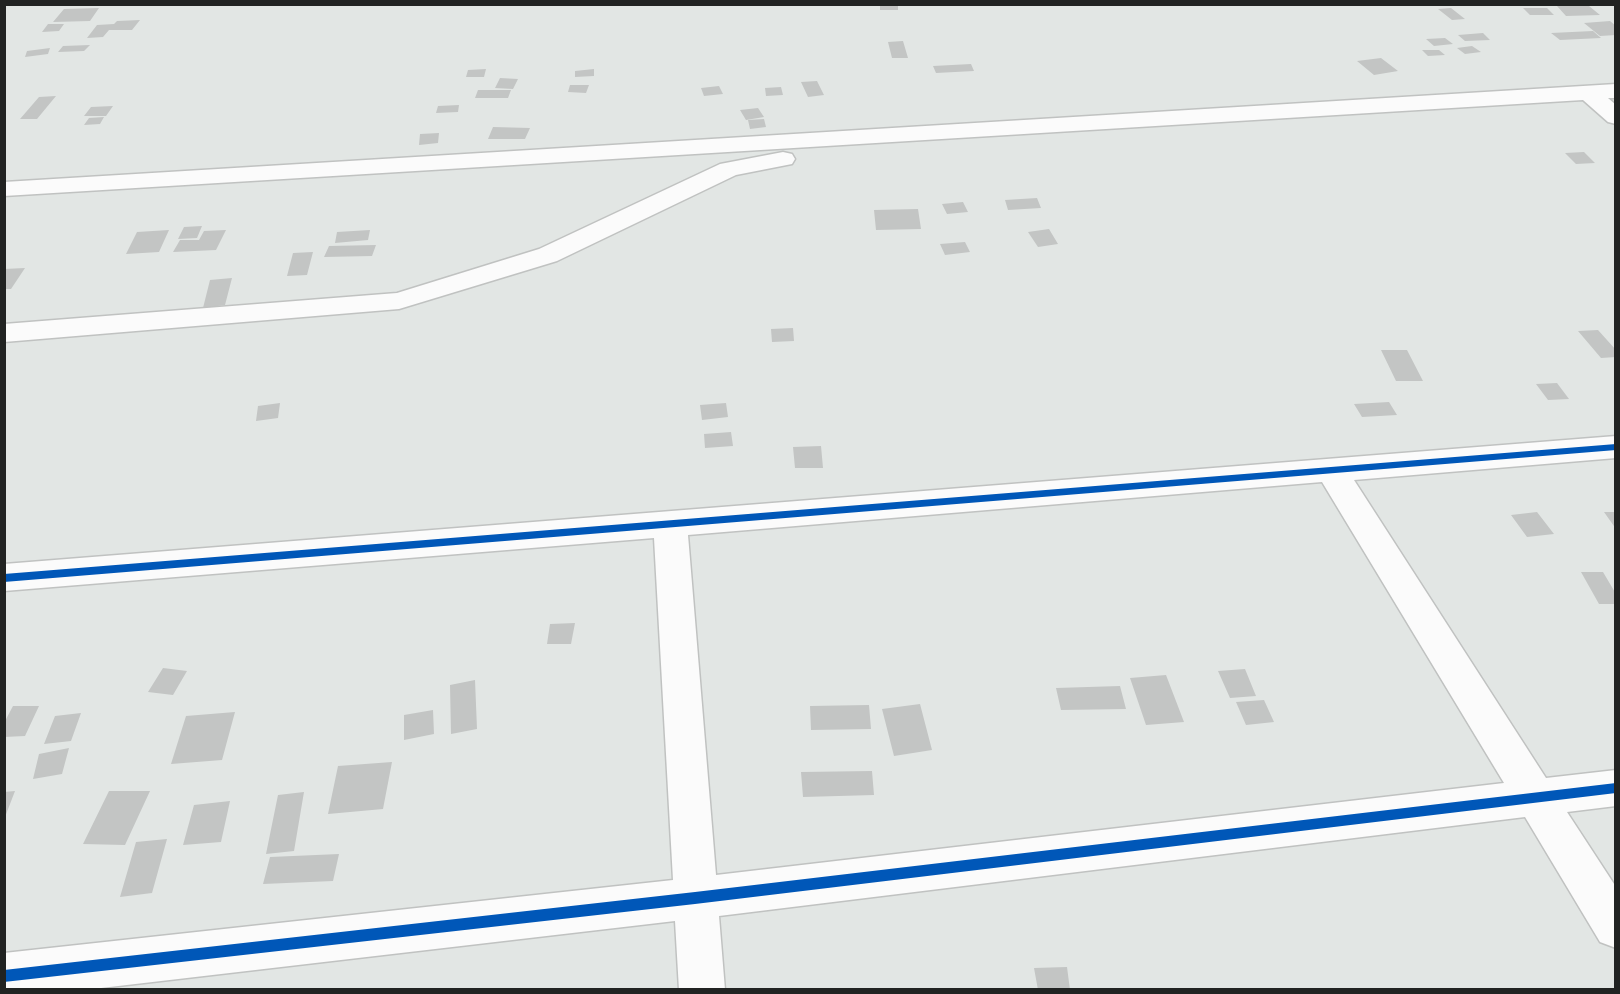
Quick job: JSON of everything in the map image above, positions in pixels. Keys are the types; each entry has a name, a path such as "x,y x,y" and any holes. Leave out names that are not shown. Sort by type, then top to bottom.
{"street":[{"path":"4,189 1616,91"},
{"path":"1587,92 1616,117"},
{"path":"4,333 399,301 548,255 729,169 915,133"},
{"path":"4,578 1616,447"},
{"path":"1331,470 1616,927"},
{"path":"669,524 702,990"},
{"path":"4,976 695,898 1616,788"}],"building":[{"path":"880,4 898,4 898,10 880,10"},
{"path":"1557,6 1589,6 1600,15 1566,16"},
{"path":"99,8 90,21 53,22 64,9"},
{"path":"1451,8 1465,19 1452,20 1438,9"},
{"path":"1523,8 1547,8 1554,15 1530,15"},
{"path":"140,20 132,30 109,30 103,37 87,38 97,25"},
{"path":"1610,21 1616,26 1616,35 1600,36 1584,23"},
{"path":"48,24 64,24 59,31 42,32"},
{"path":"1593,31 1601,38 1560,40 1551,33"},
{"path":"1483,33 1490,40 1465,41 1458,35"},
{"path":"1445,38 1453,44 1434,46 1426,39"},
{"path":"903,41 908,58 892,58 888,42"},
{"path":"90,45 84,51 58,52 63,46"},
{"path":"1472,46 1481,52 1465,54 1457,48"},
{"path":"50,48 48,54 25,57 27,51"},
{"path":"1422,50 1439,50 1445,55 1428,56"},
{"path":"1381,58 1398,71 1374,75 1357,61"},
{"path":"971,64 974,71 936,73 933,66"},
{"path":"486,69 484,77 466,77 468,70"},
{"path":"594,69 594,76 575,77 575,71"},
{"path":"500,78 518,79 513,89 495,88"},
{"path":"817,81 824,95 808,97 801,82"},
{"path":"570,85 589,85 586,93 568,92"},
{"path":"719,86 723,94 704,96 701,88"},
{"path":"781,87 783,95 766,96 765,88"},
{"path":"478,90 511,90 508,98 475,98"},
{"path":"56,96 37,119 20,119 39,97"},
{"path":"459,105 458,112 436,113 438,106"},
{"path":"113,106 106,116 84,116 91,107"},
{"path":"758,108 764,117 746,120 740,110"},
{"path":"104,117 100,124 84,125 89,118"},
{"path":"764,119 766,127 750,129 748,120"},
{"path":"493,127 530,128 525,139 488,139"},
{"path":"439,133 438,143 419,145 420,134"},
{"path":"1584,152 1595,163 1576,164 1565,153"},
{"path":"1037,198 1041,208 1008,210 1005,200"},
{"path":"963,202 968,212 947,214 942,204"},
{"path":"918,209 921,229 876,230 874,210"},
{"path":"202,226 197,238 178,239 184,227"},
{"path":"1049,229 1058,244 1038,247 1028,232"},
{"path":"169,230 159,252 126,254 137,232"},
{"path":"226,230 216,250 173,252 180,240 199,240 204,231"},
{"path":"370,230 368,240 335,243 337,232"},
{"path":"965,242 970,252 945,255 940,244"},
{"path":"376,245 372,256 324,257 329,246"},
{"path":"313,252 307,275 287,276 293,253"},
{"path":"25,268 11,289 4,289 4,269"},
{"path":"232,278 225,305 203,308 210,280"},
{"path":"793,328 794,341 772,342 771,329"},
{"path":"1598,330 1616,350 1616,357 1601,358 1578,331"},
{"path":"1381,350 1407,350 1423,381 1396,381"},
{"path":"1557,383 1569,399 1548,400 1536,384"},
{"path":"1389,402 1397,415 1362,417 1354,404"},
{"path":"280,403 278,418 256,421 258,406"},
{"path":"726,403 728,417 702,420 700,405"},
{"path":"731,432 733,446 705,448 704,434"},
{"path":"821,446 823,468 795,468 793,447"},
{"path":"1537,512 1554,534 1527,537 1511,515"},
{"path":"1604,512 1616,512 1616,529"},
{"path":"1581,572 1603,572 1616,594 1616,604 1599,604"},
{"path":"575,623 571,644 547,644 550,624"},
{"path":"163,668 187,671 173,695 148,692"},
{"path":"1245,669 1256,696 1230,698 1218,671"},
{"path":"1166,675 1184,722 1146,725 1130,678"},
{"path":"475,680 477,729 451,734 450,685"},
{"path":"1120,686 1126,709 1061,710 1056,688"},
{"path":"1264,700 1274,722 1246,725 1236,702"},
{"path":"920,704 932,750 894,756 882,709"},
{"path":"869,705 871,729 811,730 810,706"},
{"path":"13,706 39,706 25,736 4,737 4,723"},
{"path":"433,710 434,734 404,740 404,715"},
{"path":"235,712 222,760 171,764 186,716"},
{"path":"81,713 71,741 44,744 55,716"},
{"path":"69,748 62,774 33,779 39,754"},
{"path":"392,762 383,809 328,814 338,766"},
{"path":"872,771 874,795 803,797 801,772"},
{"path":"15,791 5,817 4,817 4,792"},
{"path":"109,791 150,791 125,845 83,844"},
{"path":"304,792 294,851 266,854 278,795"},
{"path":"230,801 221,842 183,845 194,805"},
{"path":"167,839 152,893 120,897 136,842"},
{"path":"339,854 333,881 263,884 270,857"},
{"path":"1067,967 1070,990 1038,990 1034,968"}],"cycle path":[{"path":"4,578 1616,447"},
{"path":"4,976 695,898 1616,788"}]}
